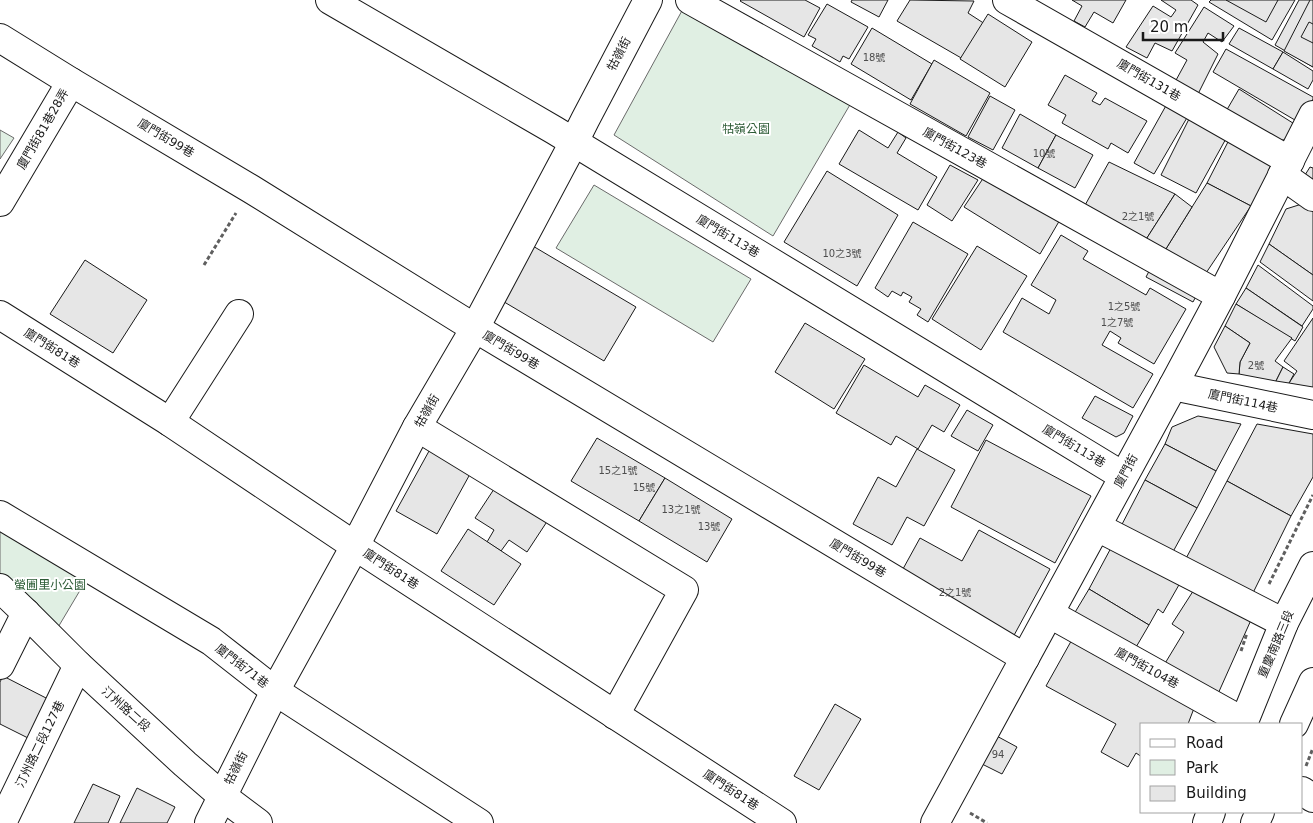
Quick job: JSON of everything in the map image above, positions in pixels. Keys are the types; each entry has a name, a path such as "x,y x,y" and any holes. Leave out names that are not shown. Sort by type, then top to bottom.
{"street":[{"name":"廈門街113巷","path":"330,0 574,142 1123,476"},
{"name":"牯嶺街","path":"209,823 275,691 355,546 417,427 475,328 648,0"},
{"name":"廈門街123巷","path":"690,0 1221,296"},
{"name":"廈門街131巷","path":"1007,0 1286,168 1313,197"},
{"name":"廈門街99巷","path":"0,38 251,189 475,328 1025,658"},
{"name":"廈門街81巷28弄","path":"0,202 71,82"},
{"name":"廈門街","path":"935,823 1173,386 1313,116"},
{"path":"170,422 239,314"},
{"name":"廈門街81巷","path":"0,315 170,422 355,546 782,823"},
{"name":"廈門街114巷","path":"1173,386 1313,416"},
{"path":"417,427 684,590 615,715"},
{"name":"廈門街71巷","path":"0,515 211,641 275,691 479,823"},
{"path":"1097,527 1284,623"},
{"name":"重慶南路三段","path":"1243,723 1284,623 1313,566"},
{"name":"汀州路二段","path":"0,588 78,665 222,796 258,823"},
{"path":"0,665 26,612"},
{"name":"廈門街104巷","path":"1050,614 1243,723"},
{"name":"汀州路二段127巷","path":"2,823 78,665"},
{"path":"1294,723 1313,682"}],"path":[{"path":"204,265 251,189"}],"green space":[{"name":"牯嶺公園","path":"684,7 851,103 773,236 614,135"},
{"path":"0,130 14,138 0,159"},
{"path":"594,185 751,279 713,342 556,248"},
{"name":"螢圃里小公園","path":"0,524 88,577 57,629 0,577"}],"building":[{"path":"741,0 805,0 820,8 804,37"},
{"path":"852,0 888,0 879,17 851,2"},
{"path":"910,0 974,1 968,13 985,24 963,59 897,21"},
{"path":"1072,0 1126,0 1113,23 1094,12 1085,27 1074,21 1082,6"},
{"path":"1161,0 1191,0 1198,5 1172,51 1155,43 1147,58 1126,47 1153,6 1171,17 1176,10"},
{"path":"1211,0 1295,0 1272,40 1209,2"},
{"path":"1226,0 1278,0 1266,22"},
{"path":"1299,0 1313,0 1313,67 1275,45"},
{"path":"1310,0 1313,0 1313,67 1284,51"},
{"path":"827,4 868,27 849,59 843,56 840,62 812,46 816,39 808,35"},
{"path":"1204,7 1234,26 1222,42 1208,33 1203,42 1218,54 1198,94 1175,82 1187,60 1175,53"},
{"path":"988,14 1032,42 1005,87 960,59"},
{"path":"1309,22 1313,24 1313,43 1301,37"},
{"path":"872,28 932,64 911,100 851,64"},
{"path":"1239,28 1283,52 1273,69 1229,44"},
{"path":"1226,49 1313,97 1300,123 1213,72"},
{"path":"1283,52 1313,71 1313,80 1308,89 1273,69"},
{"path":"934,60 990,93 966,136 910,104"},
{"path":"1065,75 1097,93 1092,101 1100,105 1105,98 1147,121 1128,153 1111,143 1108,149 1062,123 1066,115 1048,105"},
{"path":"1239,89 1296,125 1291,139 1275,141 1225,113"},
{"path":"990,96 1015,110 993,150 968,137"},
{"path":"1168,102 1188,116 1154,174 1134,163"},
{"path":"1020,114 1056,135 1038,168 1002,148"},
{"path":"1191,115 1228,135 1196,193 1161,175"},
{"path":"859,130 888,148 898,132 906,138 897,153 937,177 918,210 839,164"},
{"path":"1056,135 1093,155 1075,188 1038,168"},
{"path":"1231,136 1275,161 1251,206 1207,183"},
{"path":"1109,162 1175,194 1145,241 1084,207"},
{"path":"950,165 978,180 952,221 927,205"},
{"path":"1310,167 1313,168 1313,188 1310,186 1305,175"},
{"path":"827,171 898,215 857,286 784,242"},
{"path":"986,174 1061,218 1040,254 964,207"},
{"path":"1207,183 1251,206 1204,276 1164,252"},
{"path":"1175,194 1192,207 1164,252 1145,241"},
{"path":"1305,203 1313,208 1313,275 1269,244 1286,209"},
{"path":"913,222 968,254 928,322 917,315 921,309 909,302 912,297 903,292 901,296 892,291 888,297 875,288"},
{"path":"1061,235 1088,251 1083,259 1146,295 1150,288 1186,309 1154,364 1118,343 1121,338 1110,331 1102,345 1153,374 1133,408 1003,332 1022,298 1049,314 1056,300 1031,285"},
{"path":"521,239 636,307 604,361 489,293"},
{"path":"1269,244 1313,275 1313,301 1260,262"},
{"path":"977,246 1027,276 981,350 932,319"},
{"path":"1156,258 1203,283 1193,302 1146,277"},
{"path":"85,260 147,300 113,353 50,314"},
{"path":"1258,265 1313,306 1302,326 1246,288"},
{"path":"1246,288 1303,327 1295,341 1236,304"},
{"path":"1236,304 1292,338 1275,361 1283,367 1276,381 1239,374 1240,362 1250,343 1225,326"},
{"path":"1313,318 1313,387 1289,383 1297,371 1284,361"},
{"path":"805,323 865,359 834,409 775,372"},
{"path":"1225,326 1250,343 1240,362 1239,374 1227,373 1214,347"},
{"path":"864,365 918,397 925,385 960,405 944,432 932,425 918,449 896,436 891,445 836,413"},
{"path":"1283,367 1294,374 1289,383 1276,381"},
{"path":"1095,396 1133,416 1124,433 1116,437 1082,418"},
{"path":"967,410 993,425 978,451 951,436"},
{"path":"1198,416 1241,424 1216,471 1165,444 1172,427"},
{"path":"1257,424 1313,434 1313,477 1291,516 1227,481"},
{"path":"597,438 665,478 639,521 571,481"},
{"path":"986,440 1091,496 1055,563 951,507"},
{"path":"434,442 475,465 437,534 396,511"},
{"path":"1165,444 1216,471 1197,508 1145,480"},
{"path":"917,449 955,470 924,526 907,517 892,545 853,524 878,477 896,487"},
{"path":"665,478 732,519 707,562 639,521"},
{"path":"1145,480 1197,508 1169,559 1118,532"},
{"path":"1227,481 1291,516 1248,603 1182,566"},
{"path":"498,483 550,517 527,552 509,540 501,551 487,542 494,530 475,518"},
{"path":"468,529 521,564 494,605 441,571"},
{"path":"979,530 1050,569 1012,639 898,578 920,538 962,561"},
{"path":"1112,546 1180,583 1163,613 1158,609 1149,625 1089,589"},
{"path":"1197,585 1251,620 1217,696 1164,665 1184,632 1172,624"},
{"path":"1089,589 1149,625 1132,654 1071,619"},
{"path":"1074,636 1196,703 1188,723 1140,723 1140,756 1136,753 1128,767 1101,752 1116,724 1046,686"},
{"path":"3,676 48,699 28,738 0,724 0,682"},
{"path":"835,704 861,719 819,790 794,776"},
{"path":"993,734 1017,747 1002,774 978,762"},
{"path":"93,784 120,796 108,823 74,823"},
{"path":"137,788 175,807 167,823 120,823"}]}
